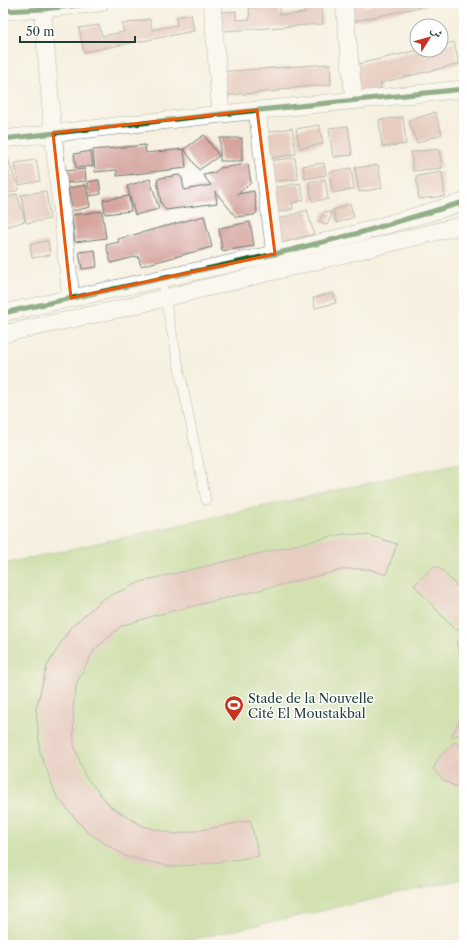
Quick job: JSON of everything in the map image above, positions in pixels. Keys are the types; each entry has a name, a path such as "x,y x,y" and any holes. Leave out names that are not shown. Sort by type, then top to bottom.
{"street":[{"path":"3,11 42,6 100,3"},
{"path":"212,3 221,114"},
{"path":"344,3 354,101"},
{"path":"42,6 53,133 71,298"},
{"path":"3,139 257,110 464,89"},
{"path":"257,110 275,254"},
{"path":"3,313 275,254 359,233 464,202"},
{"path":"3,334 165,298 464,225"}],"lane":[{"path":"161,279 206,500"}],"highlighted area":[{"path":"257,110 275,254 71,298 53,133"}],"green space":[{"name":"Stade de la Nouvelle Cité El Moustakbal","path":"464,462 464,879 168,945 3,945 3,564"}],"building":[{"path":"304,3 321,3 323,24 211,32 209,13 236,11 236,20 250,19 249,8 279,6 280,15 305,13"},
{"path":"336,3 362,3 363,7 379,3 429,3 430,5 341,24"},
{"path":"191,14 194,31 84,52 79,28 99,25 102,36 124,32 122,24 150,19 152,30 177,25 176,17"},
{"path":"454,42 459,64 380,83 381,88 360,93 354,65 409,52 409,58 449,58 449,43"},
{"path":"330,64 331,85 219,96 217,72"},
{"path":"435,112 442,134 417,143 409,121"},
{"path":"403,117 406,144 382,147 379,120"},
{"path":"319,125 323,144 300,148 296,129"},
{"path":"348,126 352,155 333,157 329,128"},
{"path":"292,128 296,154 266,159 262,133"},
{"path":"204,135 219,156 199,170 184,149"},
{"path":"220,138 242,138 242,161 220,161"},
{"path":"145,145 146,153 184,149 186,168 117,176 117,170 95,172 93,150"},
{"path":"439,149 442,168 413,171 411,152"},
{"path":"91,151 93,166 76,168 74,154"},
{"path":"8,158 18,190 3,195 3,160"},
{"path":"295,158 298,179 269,182 266,161"},
{"path":"36,160 40,181 19,185 15,163"},
{"path":"324,163 326,175 305,179 303,166"},
{"path":"248,164 251,183 237,194 254,191 257,212 254,215 236,217 215,191 217,203 166,210 161,203 157,180 160,178 179,175 182,178 184,190 211,185 203,175 214,173 220,168"},
{"path":"378,165 382,188 359,192 355,168"},
{"path":"351,168 354,189 333,193 329,172"},
{"path":"85,169 86,181 66,183 64,171"},
{"path":"442,172 445,196 419,199 416,176"},
{"path":"150,179 159,209 135,215 127,186"},
{"path":"325,179 328,199 312,201 309,182"},
{"path":"99,180 101,194 90,196 88,182"},
{"path":"300,183 304,200 292,203 293,209 274,213 269,189"},
{"path":"86,185 90,207 73,211 68,188"},
{"path":"46,191 50,219 26,223 21,195"},
{"path":"17,194 25,221 3,228 3,198"},
{"path":"129,196 131,211 105,214 103,200"},
{"path":"350,204 354,217 337,223 333,210"},
{"path":"307,210 314,234 279,244 272,221"},
{"path":"102,211 106,238 75,242 72,215"},
{"path":"325,211 332,214 327,225 319,221"},
{"path":"204,216 212,247 141,266 138,256 111,263 106,245 119,242 118,239"},
{"path":"250,222 254,246 222,251 219,228"},
{"path":"48,241 50,255 32,258 30,244"},
{"path":"95,250 97,267 82,269 79,252"},
{"path":"333,293 336,303 315,308 313,298"},
{"path":"342,534 368,535 397,544 386,575 369,569 346,569 156,615 121,626 94,650 77,682 73,709 74,745 85,776 111,807 143,826 175,834 250,820 259,856 173,867 127,857 87,832 57,797 40,753 36,709 47,666 70,628 103,599 143,581"},
{"path":"434,566 442,570 464,594 464,630 463,628 455,630 414,585"},
{"path":"464,635 464,663 456,642"},
{"path":"464,711 464,734 451,737"},
{"path":"455,742 461,745 464,742 464,777 456,787 443,780 433,769 439,757"}],"cycle path":[{"path":"3,11 43,9 100,3"},
{"path":"3,139 221,114 464,89"},
{"path":"3,313 275,254 359,233 464,202"}],"place":[{"name":"Stade de la Nouvelle Cité El Moustakbal","path":"234,722"}]}
